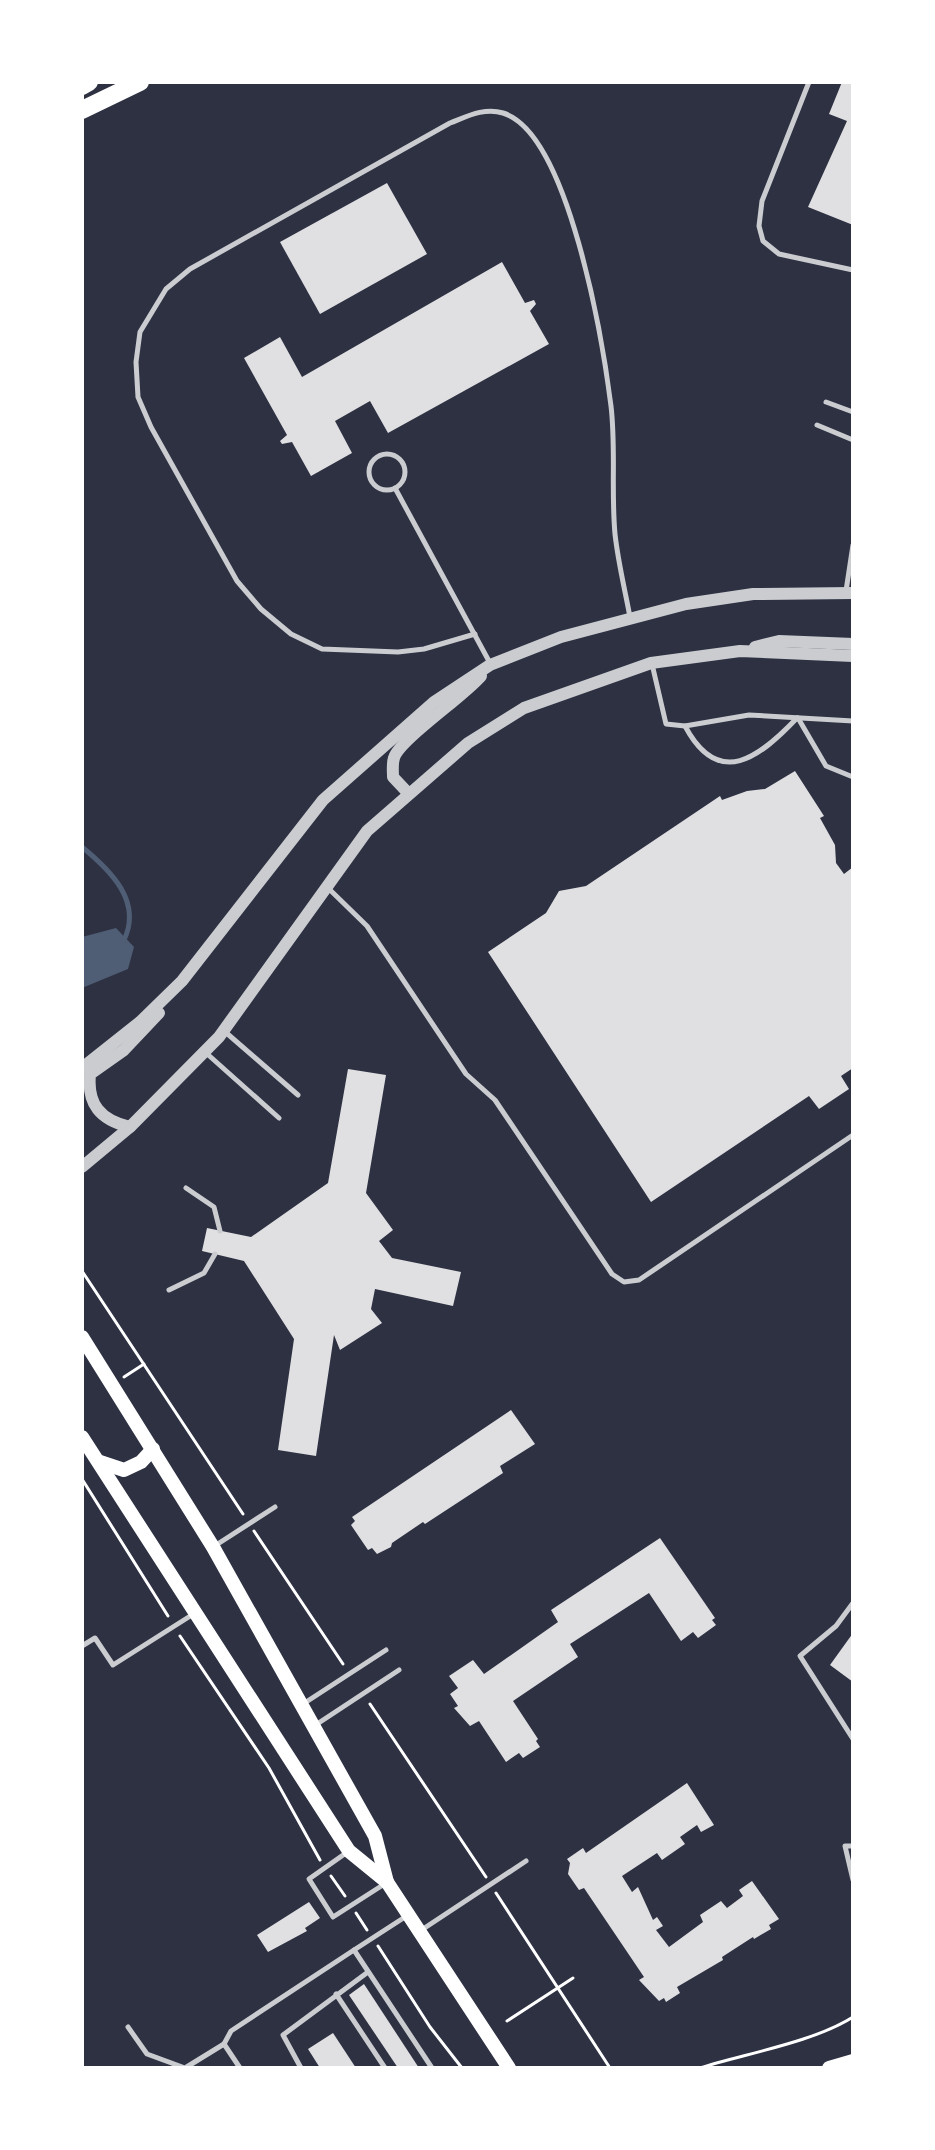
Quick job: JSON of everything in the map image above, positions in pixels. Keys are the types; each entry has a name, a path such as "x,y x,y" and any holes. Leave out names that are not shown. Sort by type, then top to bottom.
{"highway":[{"path":"82,86 89,82"},
{"path":"82,110 140,82"}],"main road":[{"path":"82,1337 213,1547 375,1836 387,1882 509,2068"},
{"path":"82,1437 349,1851 387,1882"},
{"path":"97,1459 107,1466 124,1470 141,1462 153,1449"},
{"path":"829,2068 853,2061"}],"street":[{"path":"130,1127 99,1114 88,1093 90,1074 124,1050 156,1018 323,800 434,702 490,665 561,637 630,617 753,594 850,593"},
{"path":"82,1167 130,1127 223,1030 367,831 468,743 524,708 651,663 740,651 779,641 853,644"},
{"path":"740,651 853,656"},
{"path":"409,794 393,777 394,756 411,735 463,697 490,665"},
{"path":"82,1068 140,1022 182,981"}],"lane":[{"path":"809,82 762,201 759,226 763,241 779,254 853,270"},
{"path":"475,634 424,649 398,652 322,649 291,634 261,609 237,581 151,427 138,397 136,362 140,332 149,313 166,289 190,269 450,123 479,112 502,112 522,124 539,142 568,201 611,408 616,538 630,617"},
{"path":"826,402 853,412"},
{"path":"817,425 853,440"},
{"path":"392,455 403,464 404,478 395,488 382,489 371,481 370,467 379,456 392,455"},
{"path":"395,488 490,665"},
{"path":"850,593 853,545"},
{"path":"651,663 666,724 685,726 749,715 853,721"},
{"path":"685,726 695,744 709,757 739,762 761,753 797,717"},
{"path":"797,717 826,766 853,777"},
{"path":"326,886 367,926 466,1074 495,1100 612,1274 624,1282 639,1280 853,1135"},
{"path":"223,1030 298,1095"},
{"path":"205,1051 279,1118"},
{"path":"186,1188 214,1207 220,1231"},
{"path":"169,1290 204,1273 215,1254"},
{"path":"213,1547 275,1507"},
{"path":"853,1603 836,1626 800,1656 853,1739"},
{"path":"82,1646 95,1638 113,1665 196,1613"},
{"path":"301,1706 386,1650"},
{"path":"313,1727 399,1670"},
{"path":"853,1846 845,1846 853,1880"},
{"path":"349,1851 309,1879 333,1917 387,1882"},
{"path":"419,1932 526,1861"},
{"path":"128,2027 147,2054 185,2068 224,2044 231,2031 243,2022 408,1915"},
{"path":"354,1950 432,2068"},
{"path":"301,2068 283,2035 368,1972"},
{"path":"336,1994 385,2068"},
{"path":"224,2044 240,2068"}],"path":[{"path":"82,1271 246,1518"},
{"path":"122,1378 144,1364"},
{"path":"82,1479 166,1611"},
{"path":"256,1533 346,1668"},
{"path":"183,1641 269,1768 320,1859"},
{"path":"368,1701 483,1873"},
{"path":"269,1768 278,1763"},
{"path":"329,1873 344,1896"},
{"path":"499,1897 610,2068"},
{"path":"357,1915 366,1928"},
{"path":"381,1951 430,2027 462,2068"},
{"path":"507,2021 573,1978"},
{"path":"700,2068 726,2064 835,2027 853,2017"}],"water":[{"path":"116,928 134,947 128,969 82,988 82,937"}],"building":[{"path":"842,82 853,82 853,225 808,207 847,121 829,114"},
{"path":"387,183 427,254 320,314 280,242"},
{"path":"502,262 525,303 534,300 536,304 530,311 549,344 388,433 370,401 335,421 352,453 311,476 292,442 282,444 280,441 287,435 244,358 280,337 302,377"},
{"path":"795,771 824,816 820,818 835,845 836,863 844,874 853,867 853,1068 841,1076 849,1089 819,1109 809,1096 651,1202 488,952 546,913 559,891 586,886 720,796 722,800 747,791 765,789"},
{"path":"348,1069 386,1075 366,1193 393,1230 379,1241 392,1258 461,1272 453,1306 375,1289 371,1309 382,1323 340,1350 334,1335 316,1456 278,1450 294,1339 244,1261 202,1251 207,1228 251,1237 328,1183"},
{"path":"511,1410 535,1444 500,1466 503,1473 425,1524 423,1522 392,1543 391,1547 377,1554 372,1548 368,1550 351,1525 355,1521 352,1517"},
{"path":"660,1538 715,1618 712,1620 716,1625 698,1638 693,1632 681,1641 649,1593 570,1644 578,1657 513,1701 540,1747 523,1758 519,1753 506,1762 479,1721 470,1726 454,1708 458,1706 450,1694 458,1688 449,1676 473,1660 484,1674 558,1622 551,1610"},
{"path":"853,1633 853,1682 830,1665"},
{"path":"687,1783 714,1825 701,1832 697,1825 680,1837 685,1844 662,1860 657,1853 622,1876 632,1892 638,1887 653,1920 657,1917 663,1926 656,1930 669,1947 703,1922 700,1915 721,1901 727,1908 743,1896 739,1890 752,1881 779,1919 769,1925 771,1929 753,1937 722,1957 723,1960 677,1987 680,1993 666,2002 664,1998 659,2001 639,1980 644,1977 584,1888 579,1890 568,1874 570,1863 567,1859 583,1848 586,1853"},
{"path":"309,1902 320,1918 305,1928 307,1931 268,1952 257,1935"},
{"path":"364,1984 419,2068 398,2068 349,1995"},
{"path":"333,2033 356,2068 320,2068 308,2049"}],"waterway":[{"path":"82,847 113,877 127,900 128,927 123,942"}]}
